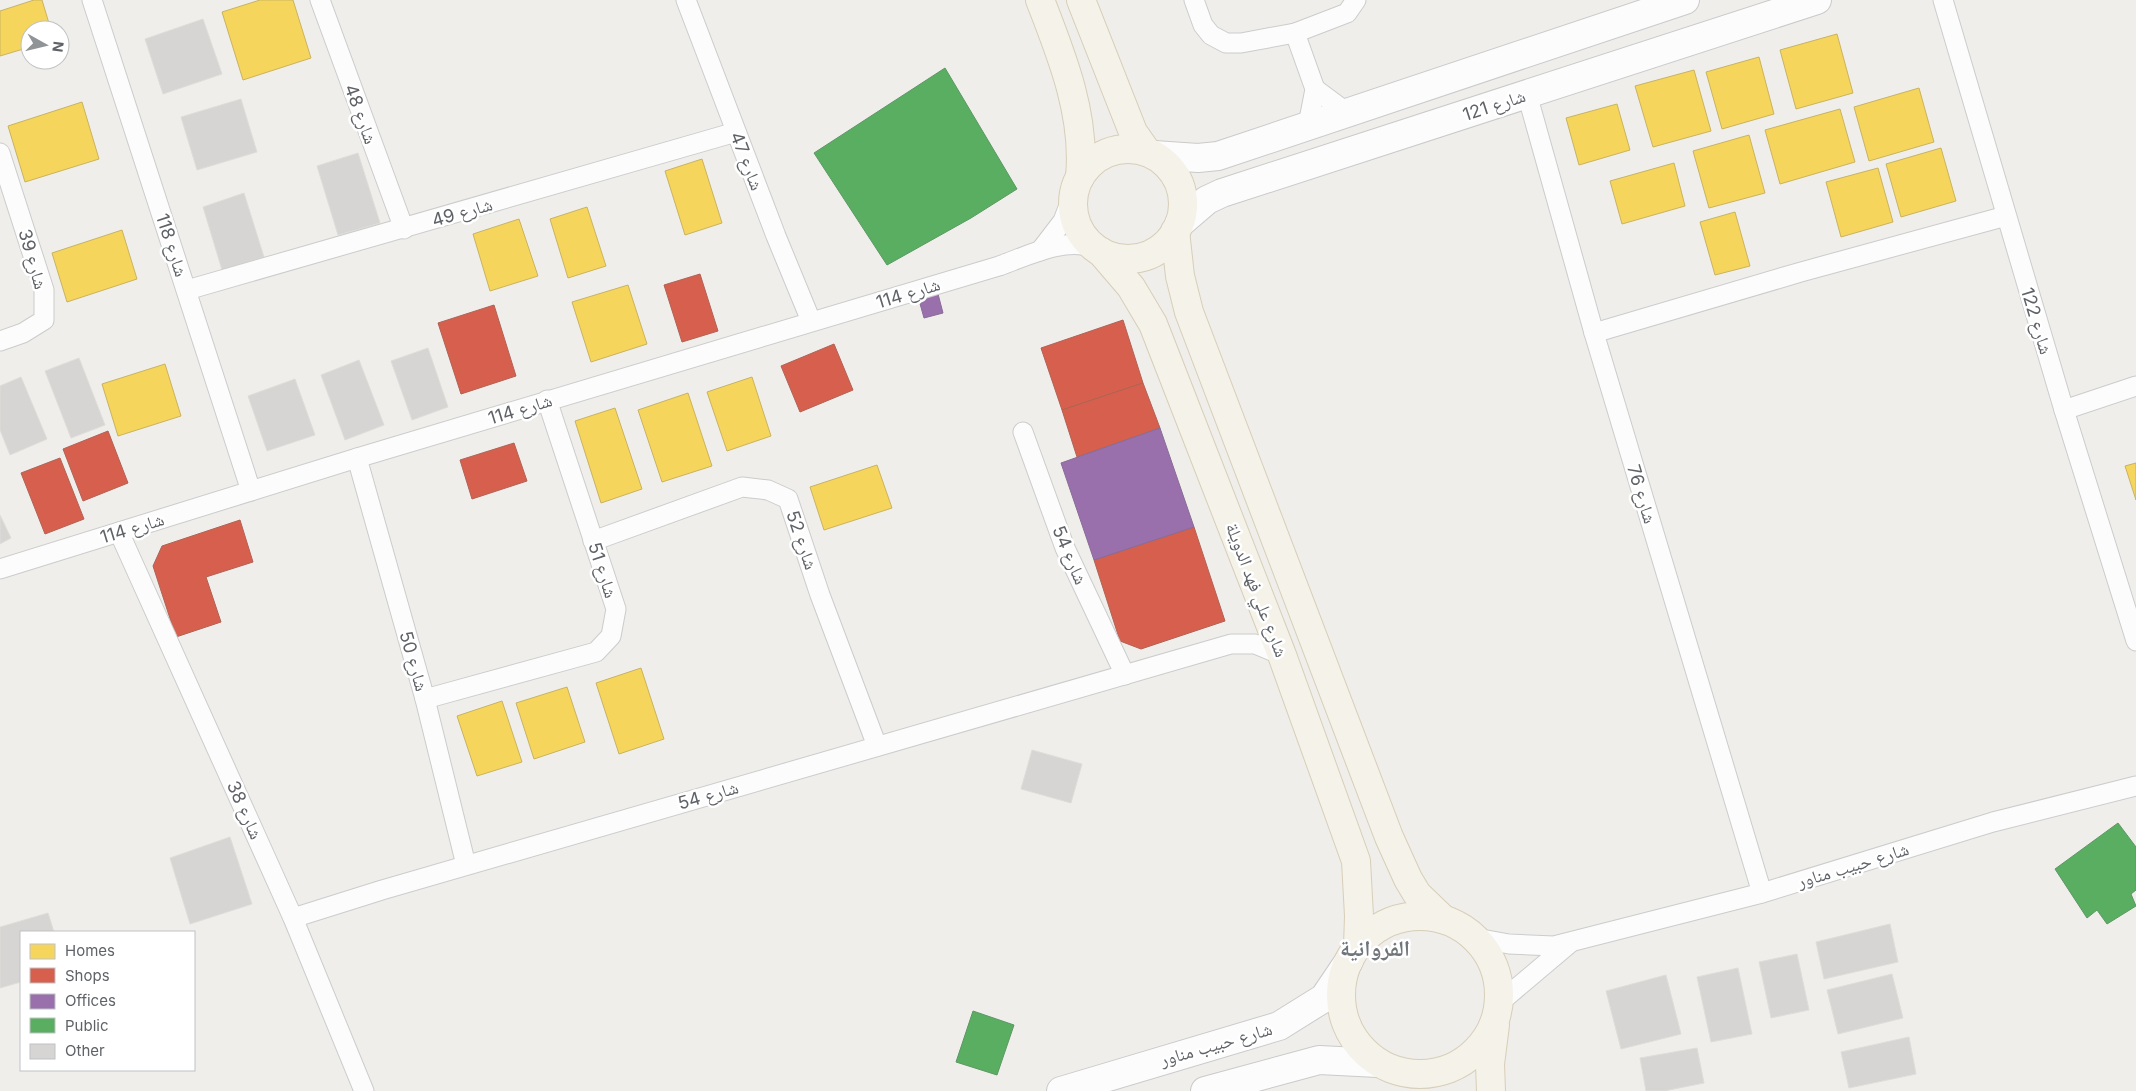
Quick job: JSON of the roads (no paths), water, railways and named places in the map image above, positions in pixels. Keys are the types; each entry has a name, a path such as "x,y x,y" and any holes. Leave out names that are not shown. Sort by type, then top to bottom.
{"main road":[{"path":"1040,0 1070,83 1077,116 1081,162 1073,204 1076,221 1084,236 1098,250 1128,258 1142,256 1155,251 1166,242 1177,227 1182,208 1181,192 1176,177 1166,164 1150,154 1132,149 1116,150 1102,155 1089,164 1078,182"},
{"path":"1081,0 1133,132 1150,154"},
{"name":"شارع علي فهد الدويلة","path":"1177,227 1180,276 1189,312 1388,837 1408,880 1417,894 1444,919"},
{"name":"شارع علي فهد الدويلة","path":"1098,250 1131,287 1153,324 1282,654 1356,861 1359,916 1353,954"},
{"path":"1432,1091 1406,1073 1378,1063 1363,1051 1352,1035 1344,1018 1341,998 1342,979 1353,954 1375,930 1396,919 1420,916 1444,919 1476,938 1487,952 1499,985 1498,1010 1490,1064 1491,1091"},
{"path":"1406,1073 1429,1074 1451,1068 1471,1056 1486,1038 1498,1010"}],"street":[{"name":"شارع 118","path":"92,0 251,491"},
{"name":"شارع 48","path":"320,0 404,229"},
{"name":"شارع 47","path":"686,0 811,321"},
{"path":"1194,0 1203,25 1211,35 1226,42 1241,43 1295,33 1347,13 1356,0"},
{"name":"شارع 121","path":"1177,227 1207,200 1222,194 1817,0"},
{"name":"شارع 122","path":"1943,0 2064,410 2136,641"},
{"path":"1150,154 1198,158 1218,156 1677,1"},
{"path":"1295,33 1315,89 1308,125"},
{"path":"1315,89 1346,112"},
{"name":"شارع 76","path":"1528,94 1594,334 1762,893"},
{"name":"شارع 49","path":"187,290 736,132"},
{"name":"شارع 39","path":"0,153 44,290 44,320 24,333 0,341"},
{"path":"1040,251 1063,221 1078,182"},
{"path":"1594,334 1801,272 2006,216"},
{"name":"شارع 114","path":"0,569 547,400 999,266 1057,246 1074,244 1098,250"},
{"path":"2064,410 2136,386"},
{"name":"شارع 51","path":"425,699 596,652 611,636 616,609 547,400"},
{"name":"شارع 54","path":"1023,432 1066,548 1125,674"},
{"name":"شارع 50","path":"357,458 425,699 466,865"},
{"name":"شارع 52","path":"593,540 742,487 768,490 788,499 820,595 877,746"},
{"name":"شارع 38","path":"119,532 293,918 364,1091"},
{"name":"شارع 54","path":"293,918 466,865 1231,644 1255,644 1282,654"},
{"name":"شارع حبيب مناور","path":"1476,938 1531,946 1554,946 1570,943 1762,893 1993,822 2136,786"},
{"name":"شارع حبيب مناور","path":"1498,1010 1570,943"},
{"name":"شارع حبيب مناور","path":"1061,1091 1279,1026 1324,998 1353,954"},
{"path":"1200,1048 1210,1050 1219,1057 1223,1067 1222,1078 1225,1088 1319,1060 1378,1063"}],"district":[{"name":"الفروانية","path":"1375,948"}]}
